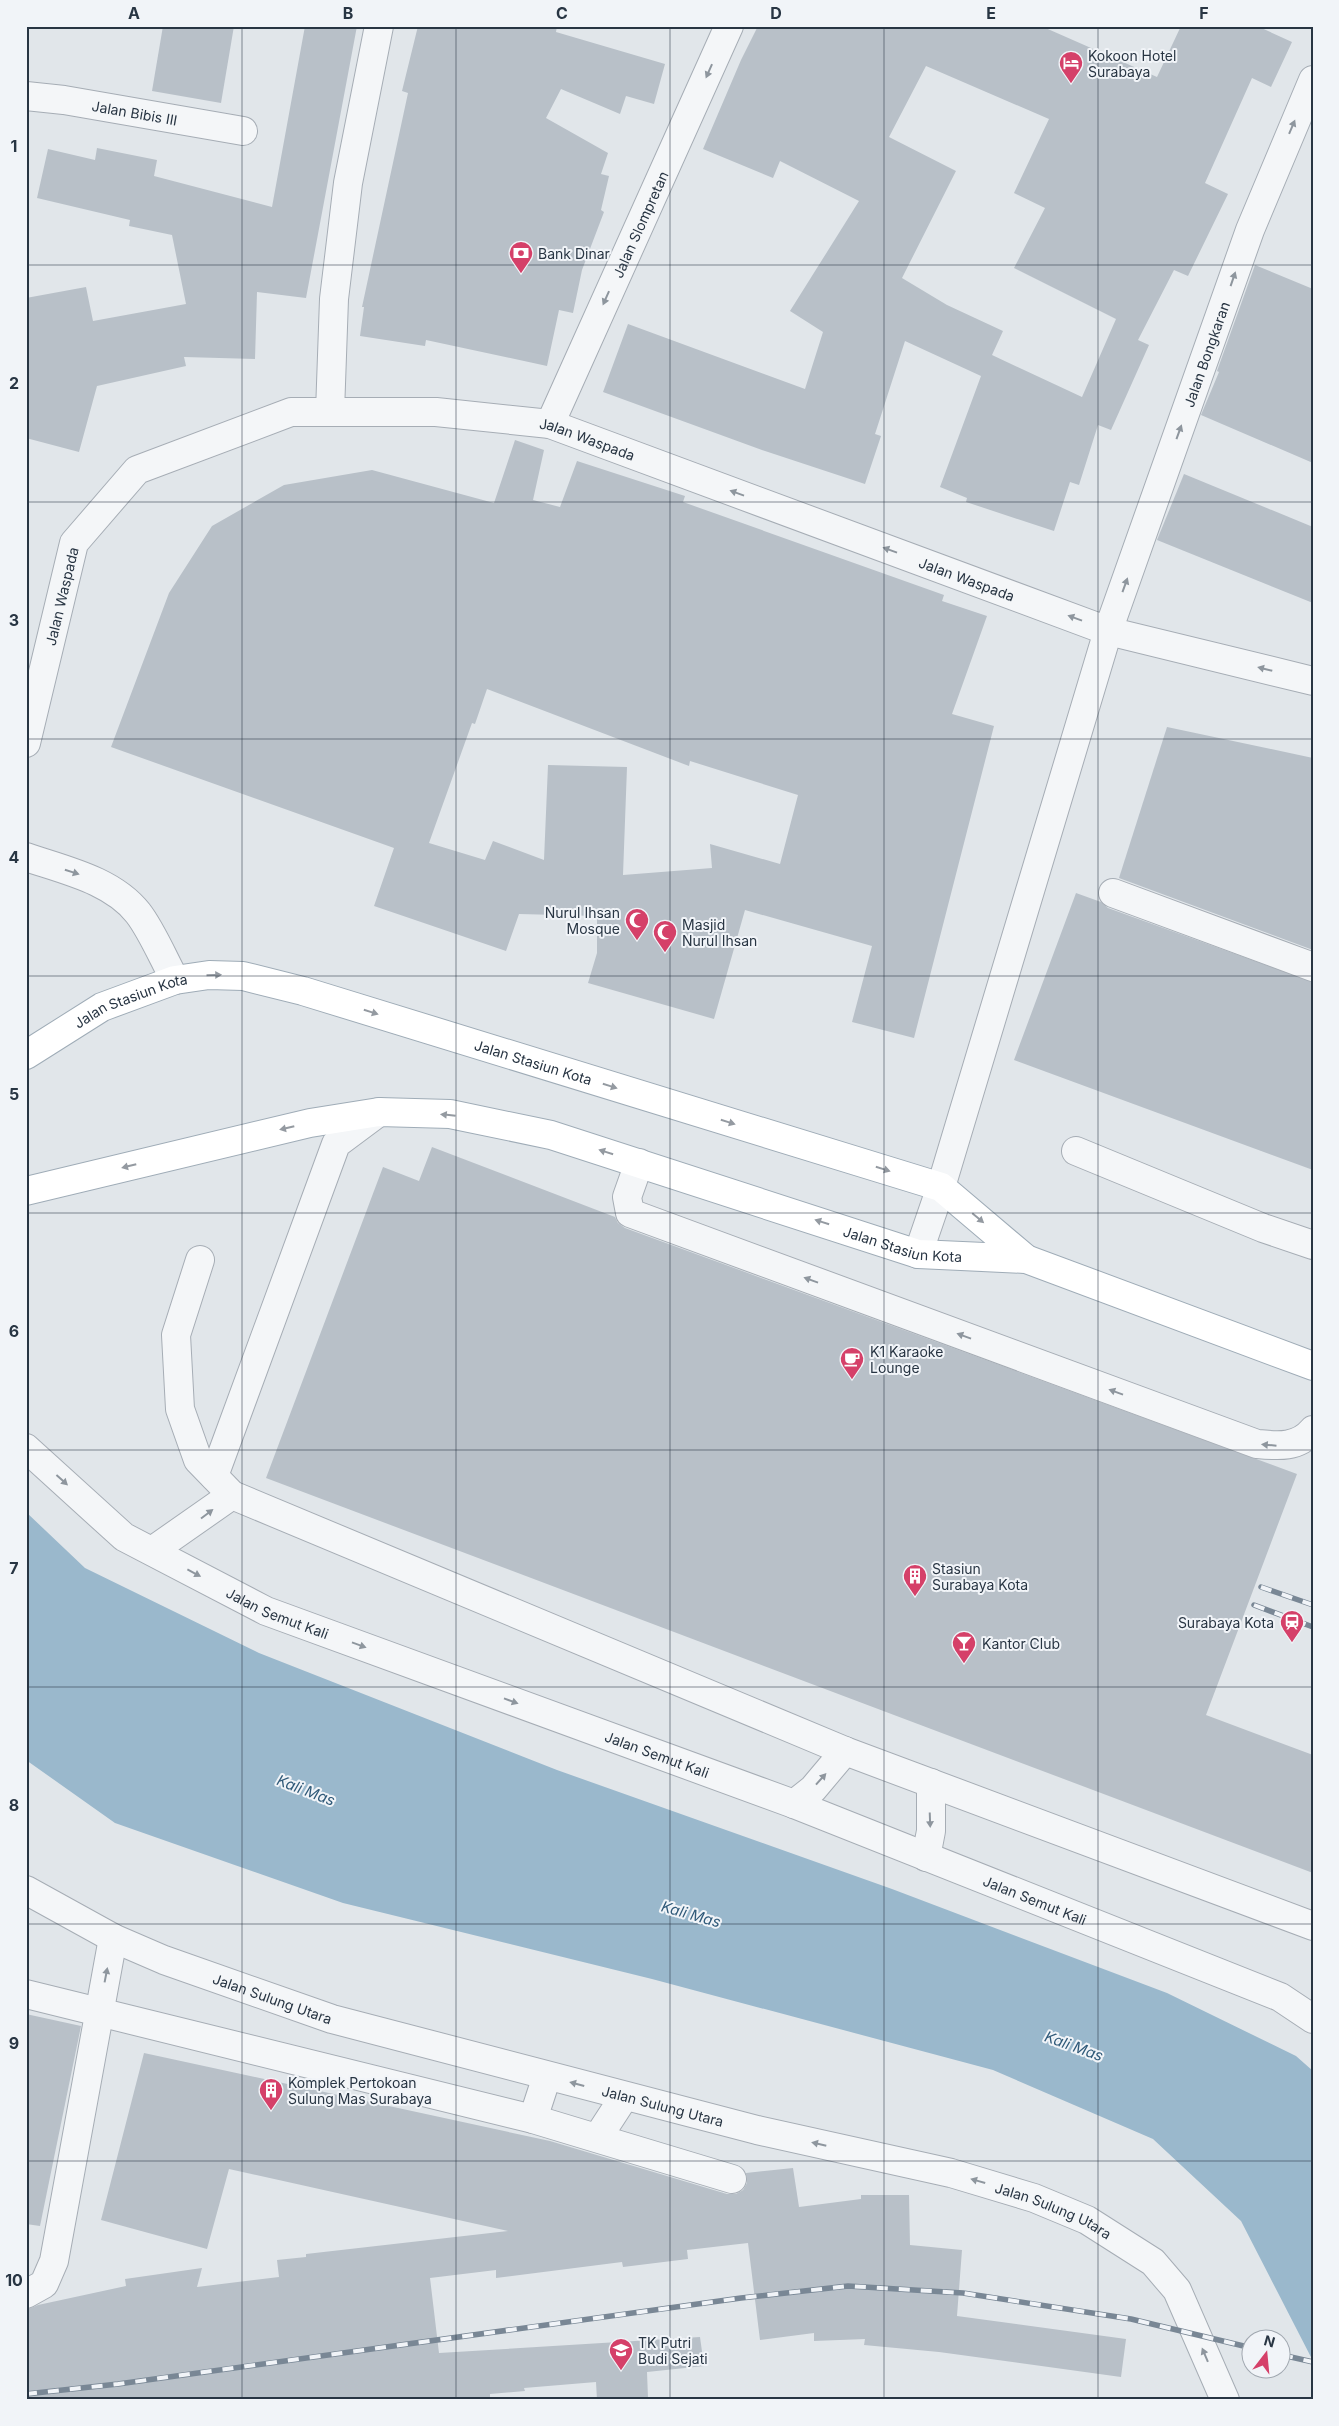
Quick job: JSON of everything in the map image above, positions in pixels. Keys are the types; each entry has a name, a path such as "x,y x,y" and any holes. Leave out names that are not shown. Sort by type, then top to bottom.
{"main road":[{"name":"Jalan Stasiun Kota","path":"26,1055 102,1007 175,980 209,975 243,976 303,990 941,1187 1026,1259"},
{"name":"Jalan Stasiun Kota","path":"26,1191 310,1123 379,1112 450,1114 551,1135 918,1254 1026,1259 1313,1366"}],"street":[{"path":"330,412 334,299 348,183 379,26"},
{"name":"Jalan Slompretan","path":"550,424 729,26"},
{"name":"Jalan Bongkaran","path":"918,1254 941,1187 1108,631 1250,230 1313,80"},
{"name":"Jalan Bibis III","path":"26,96 64,100 243,131"},
{"name":"Jalan Waspada","path":"26,743 74,543 137,470 291,412 436,412 550,424 1108,631 1313,681"},
{"path":"26,857 85,877 113,891 138,913 175,980"},
{"path":"1113,893 1313,967"},
{"path":"214,1476 336,1144 379,1112"},
{"path":"1076,1151 1263,1228 1313,1245"},
{"path":"639,1163 627,1197 630,1213 1257,1444 1286,1446 1308,1435 1313,1430"},
{"path":"200,1260 176,1335 180,1409 198,1460 232,1495 845,1750 1313,1926"},
{"name":"Jalan Semut Kali","path":"26,1448 124,1537 266,1611 794,1804 1280,1997 1313,2018"},
{"path":"152,1551 232,1495"},
{"path":"794,1804 823,1778 845,1750"},
{"path":"926,1857 931,1831 931,1783"},
{"name":"Jalan Sulung Utara","path":"26,1890 113,1938 164,1960 332,2020 624,2097 758,2130 951,2173 1034,2198 1087,2220 1153,2262 1177,2290 1224,2400"},
{"path":"26,2294 44,2284 54,2261 113,1938"},
{"path":"26,1994 533,2119 598,2137 732,2179"},
{"path":"533,2119 547,2076"},
{"path":"598,2137 624,2097"}],"water":[{"name":"Kali Mas","path":"26,1512 85,1568 259,1653 557,1770 892,1889 1167,1993 1296,2056 1313,2071 1313,2361 1241,2221 1153,2139 993,2070 652,1979 343,1903 115,1823 26,1760"}],"building":[{"path":"163,26 234,26 221,103 152,91"},
{"path":"305,26 357,26 306,298 257,292 255,359 184,357 186,366 97,386 79,452 26,438 26,298 86,287 93,321 186,304 172,235 129,226 130,220 37,198 48,149 95,160 97,148 157,160 154,176 272,207"},
{"path":"418,26 557,26 556,32 665,64 654,104 626,96 620,114 561,89 546,118 608,153 601,174 609,176 601,210 604,212 582,270 573,313 559,310 547,366 426,340 425,346 360,336 364,307 362,307 408,93 402,91"},
{"path":"758,26 1041,26 1157,77 1181,26 1257,26 1292,42 1271,87 1252,78 1205,183 1228,194 1188,276 1174,270 1138,340 1149,345 1111,430 1098,425 1079,485 1070,482 1054,531 966,502 967,498 940,487 981,376 905,341 875,434 881,436 865,484 765,451 603,392 628,324 805,389 823,332 790,311 859,201 780,161 773,178 703,149 741,60","holes":["926,66 1049,119 1014,193 1045,208 1014,268 1116,319 1082,397 992,355 1003,331 947,305 902,278 956,171 889,137"]},
{"path":"1255,265 1313,289 1313,463 1201,415 1219,372 1217,371"},
{"path":"515,440 544,450 533,500 560,507 577,461 685,496 683,502 944,595 942,601 987,616 952,714 994,726 914,1038 852,1022 872,946 745,910 714,1019 588,983 597,953 597,916 519,914 506,951 374,906 394,848 111,747 169,593 212,526 284,485 372,470 494,503","holes":["487,689 689,766 690,761 798,795 780,864 710,844 712,868 623,875 627,767 548,765 544,860 493,841 485,860 429,843 472,723 475,724"]},
{"path":"1184,474 1313,527 1313,603 1157,540"},
{"path":"1167,727 1313,758 1313,950 1119,878"},
{"path":"1076,893 1101,902 1108,908 1313,982 1313,1170 1014,1060"},
{"name":"Stasiun Surabaya Kota","path":"432,1147 615,1217 618,1223 625,1228 1297,1474 1206,1715 1313,1755 1313,1873 266,1478 383,1167 419,1181"},
{"path":"26,2014 81,2026 40,2226 26,2224"},
{"path":"144,2053 550,2141 727,2194 736,2194 743,2190 747,2183 746,2173 793,2168 799,2207 861,2199 861,2195 909,2195 910,2245 962,2250 957,2316 1126,2339 1121,2377 939,2352 864,2345 865,2339 814,2341 814,2333 760,2340 748,2243 687,2250 688,2259 623,2267 622,2262 496,2278 496,2270 430,2278 439,2353 700,2337 704,2366 647,2372 648,2398 597,2400 596,2382 524,2388 525,2391 490,2394 490,2397 457,2400 26,2400 26,2310 38,2305 126,2286 125,2279 202,2268 197,2287 279,2277 277,2260 306,2257 306,2254 508,2231 229,2169 207,2249 101,2220"}],"railway":[{"path":"1261,1587 1313,1605"},
{"path":"1254,1605 1313,1627"},
{"path":"26,2394 118,2384 741,2298 848,2286 963,2293 1131,2319 1242,2346"},
{"path":"1292,2357 1313,2362"}],"place":[{"name":"Kokoon Hotel Surabaya","path":"1071,84"},
{"name":"Bank Dinar","path":"521,274"},
{"name":"Nurul Ihsan Mosque","path":"637,941"},
{"name":"Masjid Nurul Ihsan","path":"665,953"},
{"name":"K1 Karaoke Lounge","path":"852,1380"},
{"name":"Stasiun Surabaya Kota","path":"915,1597"},
{"name":"Surabaya Kota","path":"1292,1643"},
{"name":"Kantor Club","path":"964,1664"},
{"name":"Komplek Pertokoan Sulung Mas Surabaya","path":"271,2111"},
{"name":"TK Putri Budi Sejati","path":"621,2371"}]}
